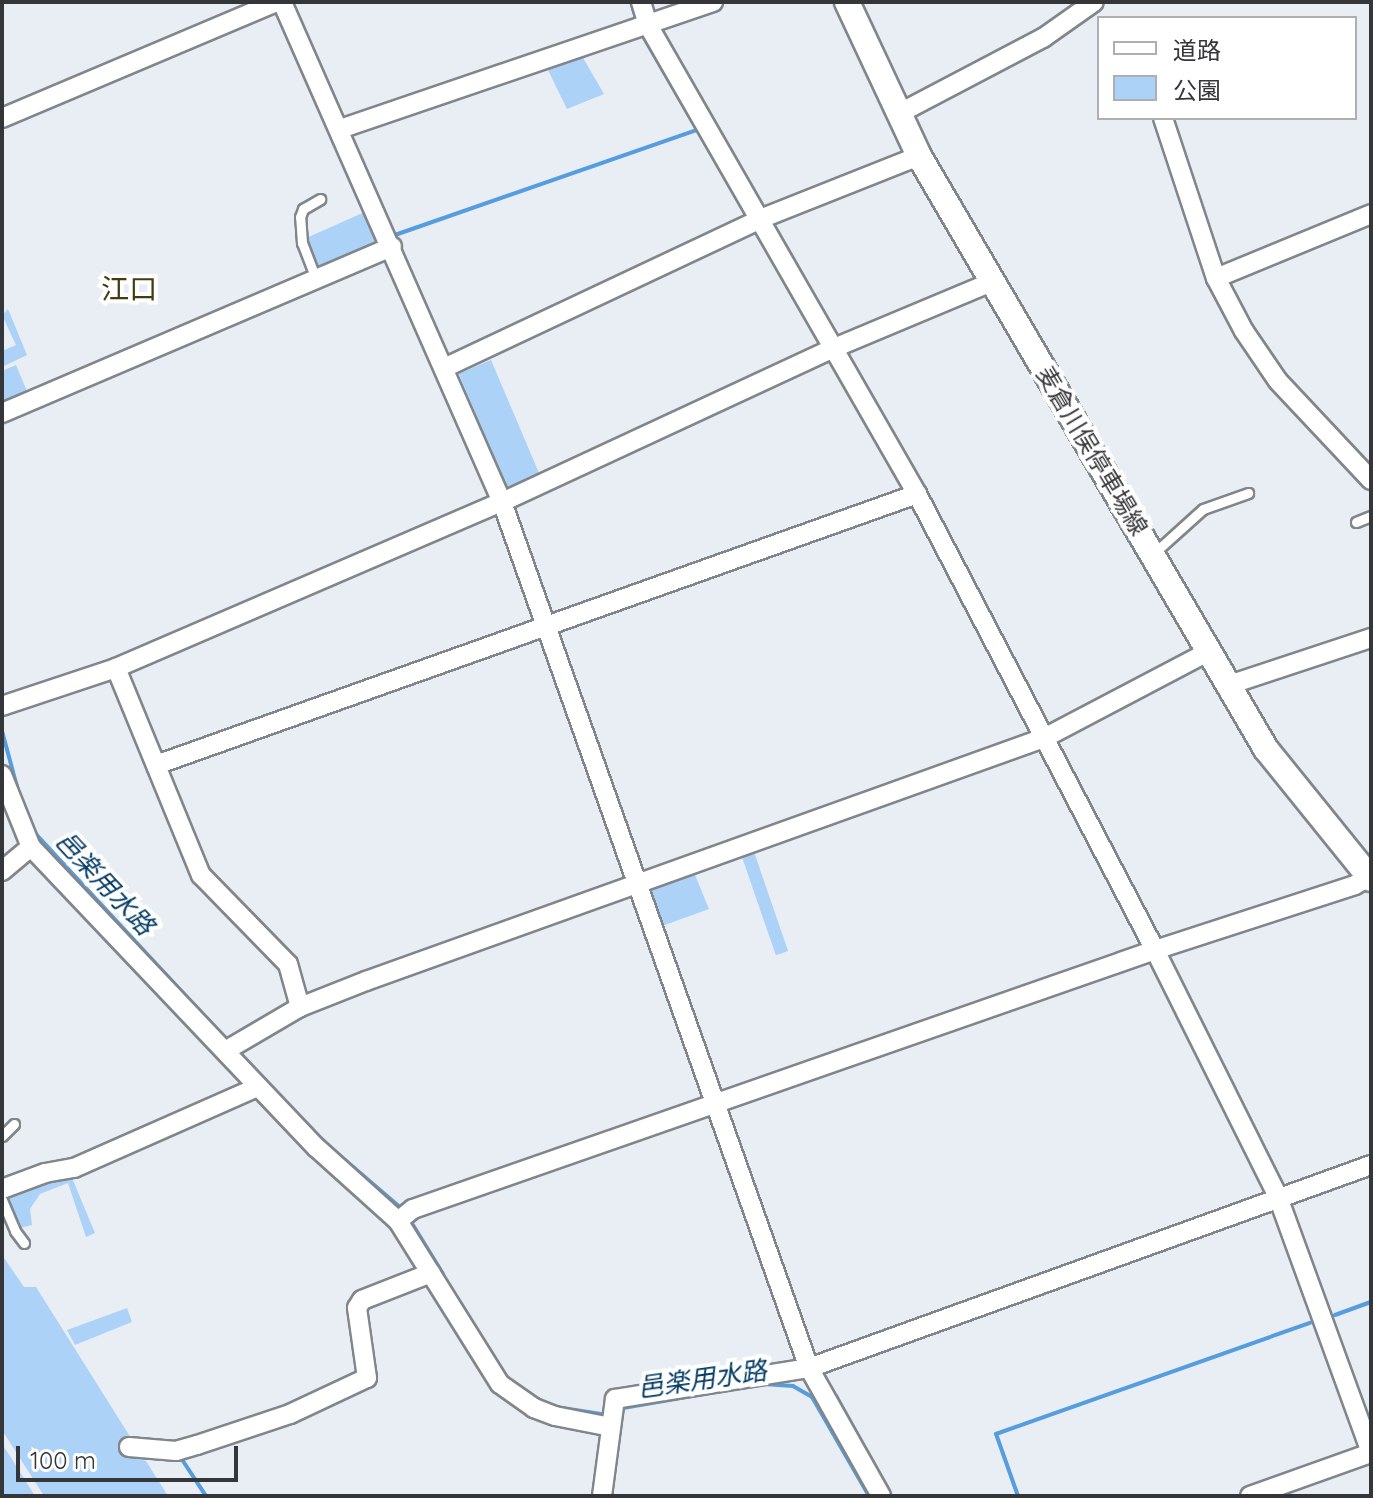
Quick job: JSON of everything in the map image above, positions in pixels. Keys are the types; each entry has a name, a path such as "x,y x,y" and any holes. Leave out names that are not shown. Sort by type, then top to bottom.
{"main road":[{"name":"麦倉川俣停車場線","path":"847,2 919,156 1266,749 1370,878"}],"street":[{"path":"2,118 276,2"},
{"path":"282,2 502,502 809,1368 881,1496"},
{"path":"641,2 648,25 917,494 1155,950 1278,1197 1371,1453 1250,1496"},
{"path":"340,129 713,2"},
{"path":"898,114 1043,38 1090,2"},
{"path":"1164,120 1216,278 1260,358 1371,480"},
{"path":"444,368 760,219 919,156"},
{"path":"1216,278 1371,214"},
{"path":"2,413 392,247"},
{"path":"3,703 116,668 502,502 834,348 992,282"},
{"path":"156,765 917,494"},
{"path":"1229,685 1371,638"},
{"path":"225,1051 300,1007 636,881 1044,738 1210,651"},
{"path":"116,668 201,875 288,964 300,1007"},
{"path":"2,775 31,847 317,1148 398,1221 486,1368 500,1384 534,1408 555,1416 611,1427"},
{"path":"2,871 31,847"},
{"path":"398,1221 413,1209 1370,878"},
{"path":"2,1189 45,1173 74,1168 258,1087"},
{"path":"602,1496 615,1399 809,1368 1371,1165"},
{"path":"129,1447 176,1451 197,1445 290,1414 367,1378 357,1308 362,1300 431,1273"}],"lane":[{"path":"316,280 302,243 300,217 303,209 320,199"},
{"path":"1153,554 1203,509 1248,493"},
{"path":"1356,522 1371,516"},
{"path":"2,1136 14,1124"},
{"path":"2,1200 15,1231 24,1243"}],"green space":[{"path":"582,56 604,94 567,109 546,66"},
{"path":"367,211 382,245 321,272 306,238"},
{"path":"8,309 27,355 2,367 2,351 16,345 2,315"},
{"path":"491,360 540,475 508,489 459,374"},
{"path":"16,365 29,396 2,407 2,371"},
{"path":"753,849 788,951 776,955 741,853"},
{"path":"693,870 709,909 662,926 649,889 652,884"},
{"path":"70,1173 95,1233 86,1237 68,1183 40,1194 30,1209 32,1225 20,1228 7,1197"},
{"path":"2,1255 24,1287 36,1287 131,1438 125,1447 129,1456 146,1461 168,1496 44,1496 2,1430"},
{"path":"127,1308 132,1322 75,1345 67,1330"},
{"path":"2,1444 10,1456 35,1496 2,1496"}],"waterway":[{"path":"631,2 636,18"},
{"path":"643,36 734,193"},
{"path":"392,236 697,130"},
{"name":"邑楽用水路","path":"2,731 19,794"},
{"name":"邑楽用水路","path":"34,832 223,1036"},
{"name":"邑楽用水路","path":"317,1136 401,1208"},
{"name":"邑楽用水路","path":"413,1225 443,1274"},
{"path":"1335,1315 1371,1302"},
{"path":"1018,1496 996,1434 1310,1323"},
{"name":"邑楽用水路","path":"764,1384 793,1386 812,1397 869,1496"},
{"name":"邑楽用水路","path":"623,1408 751,1386"},
{"name":"邑楽用水路","path":"531,1396 556,1407 602,1414"},
{"path":"836,1396 877,1471"},
{"path":"183,1461 206,1496"}],"district":[{"name":"江口","path":"129,289"}]}
